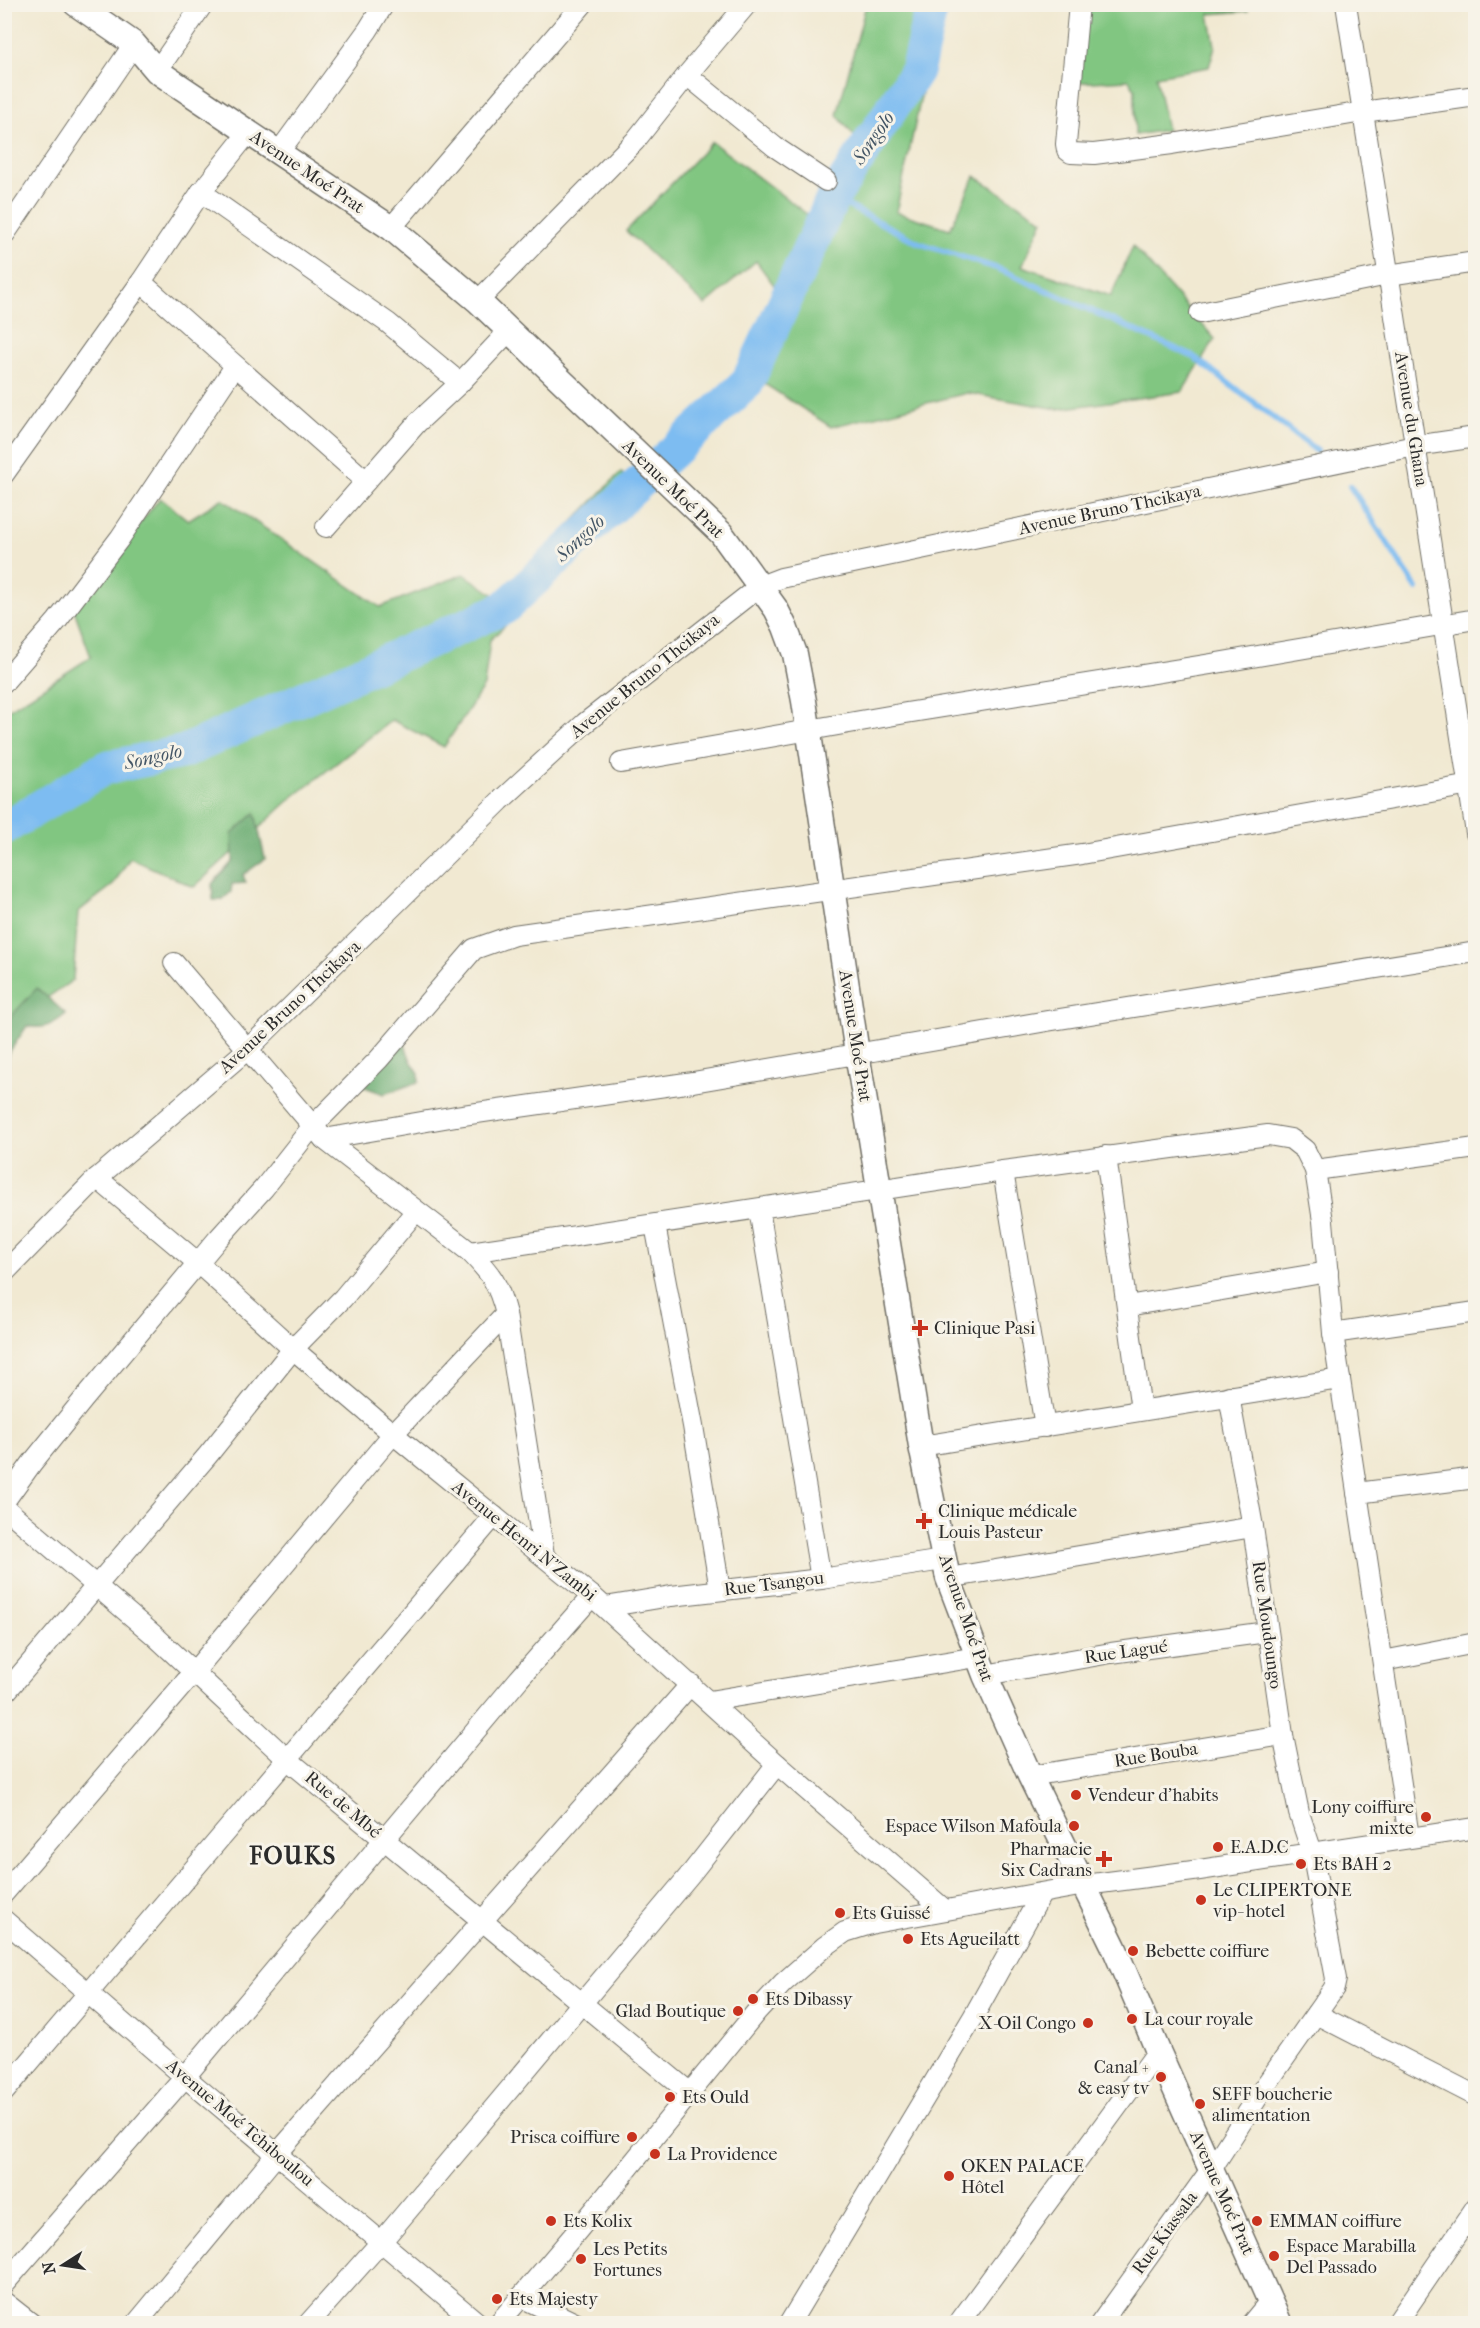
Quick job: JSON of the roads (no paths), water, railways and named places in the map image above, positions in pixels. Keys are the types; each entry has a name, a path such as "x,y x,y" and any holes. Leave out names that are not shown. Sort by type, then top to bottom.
{"street":[{"name":"Avenue Moé Prat","path":"76,4 134,44 157,71 391,228 478,301 721,533 776,609 795,654 856,1053 881,1190 921,1446 946,1569 981,1666 1030,1776 1085,1885 1280,2324"},
{"path":"157,71 203,4"},
{"path":"279,152 368,30 384,4"},
{"path":"391,228 583,4"},
{"path":"478,301 635,141 747,4"},
{"path":"1079,4 1067,150 1071,153 1150,147 1476,96"},
{"name":"Avenue du Ghana","path":"1346,4 1443,624 1472,784 1476,833"},
{"path":"4,235 134,44"},
{"path":"687,75 775,147 826,181"},
{"path":"4,474 141,282 201,192 248,133"},
{"path":"201,192 388,323 460,383"},
{"path":"1200,312 1388,274 1476,262"},
{"path":"141,282 366,481"},
{"path":"326,527 417,423 460,383 509,331"},
{"path":"4,682 57,621 120,538 236,366"},
{"name":"Avenue Bruno Thcikaya","path":"4,1274 97,1178 248,1049 500,801 585,723 760,586 780,578 1415,446 1476,437"},
{"path":"621,763 1476,620"},
{"path":"4,1502 39,1454 198,1263 264,1188 318,1133 474,949 514,935 1082,854 1472,784"},
{"path":"318,1133 693,1082 856,1053 1476,952"},
{"path":"174,963 318,1133 470,1252 491,1274 500,1291 506,1314 544,1555"},
{"path":"470,1252 1106,1156 1268,1135 1291,1139 1305,1150 1316,1170 1333,1334 1409,1837"},
{"path":"1316,1170 1476,1148"},
{"path":"1106,1156 1141,1410"},
{"path":"1003,1171 1045,1427"},
{"name":"Avenue Henri N'Zambi","path":"97,1178 393,1434 599,1601 777,1764 945,1910"},
{"path":"759,1209 821,1579"},
{"path":"4,1694 208,1455 293,1349 343,1298 416,1211"},
{"path":"655,1225 693,1426 720,1590"},
{"path":"1127,1306 1328,1272"},
{"path":"1333,1334 1476,1312"},
{"path":"4,1893 194,1672 393,1434 506,1314"},
{"path":"921,1446 1340,1379"},
{"name":"Rue Moudoungo","path":"1229,1396 1253,1527 1284,1735 1299,1813 1312,1852"},
{"path":"1357,1493 1476,1478"},
{"name":"Rue de Mbé","path":"4,1507 194,1672 287,1759 690,2093"},
{"path":"4,2092 494,1516"},
{"name":"Rue Tsangou","path":"599,1601 946,1569 1253,1527"},
{"path":"4,2284 184,2077 512,1688 599,1601"},
{"name":"Rue Lagué","path":"710,1701 1268,1632"},
{"path":"1383,1661 1476,1643"},
{"path":"136,2324 276,2155 691,1684"},
{"name":"Rue Bouba","path":"1030,1776 1284,1735"},
{"path":"308,2324 382,2241 693,1871 777,1764"},
{"path":"498,2324 783,1983 845,1932 874,1923 1085,1885 1476,1828"},
{"name":"Rue Kiassala","path":"1100,2324 1212,2168 1263,2089 1334,1988 1336,1979 1312,1852"},
{"path":"789,2324 972,2019 1042,1893"},
{"name":"Avenue Moé Tchiboulou","path":"4,1920 184,2077 479,2324"},
{"path":"1316,2014 1476,2096"},
{"path":"958,2324 1158,2051"},
{"path":"1396,2324 1476,2207"},
{"path":"521,2297 577,2324"},
{"path":"1251,2324 1270,2301"},
{"path":"4,2302 32,2324"}],"waterway":[{"name":"Songolo","path":"4,828 105,768 183,752 504,608 747,383 833,198 917,70 932,4"},
{"path":"833,198 919,243 999,269 1194,357 1317,451"},
{"path":"1350,486 1417,589"}],"place":[{"name":"Clinique Pasi","path":"920,1328"},
{"name":"Clinique médicale Louis Pasteur","path":"924,1521"},
{"name":"Vendeur d'habits","path":"1076,1795"},
{"name":"Lony coiffure mixte","path":"1426,1817"},
{"name":"Espace Wilson Mafoula","path":"1074,1826"},
{"name":"E.A.D.C","path":"1218,1847"},
{"name":"Pharmacie Six Cadrans","path":"1104,1859"},
{"name":"Ets BAH 2","path":"1301,1864"},
{"name":"Le CLIPERTONE vip- hotel","path":"1201,1900"},
{"name":"Ets Guissé","path":"840,1913"},
{"name":"Ets Agueilatt","path":"908,1939"},
{"name":"Bebette coiffure","path":"1133,1951"},
{"name":"Ets Dibassy","path":"753,1999"},
{"name":"Glad Boutique","path":"738,2011"},
{"name":"La cour royale","path":"1132,2019"},
{"name":"X-Oil Congo","path":"1088,2023"},
{"name":"Canal + & easy tv","path":"1161,2077"},
{"name":"Ets Ould","path":"670,2097"},
{"name":"SEFF boucherie alimentation","path":"1200,2104"},
{"name":"Prisca coiffure","path":"632,2137"},
{"name":"La Providence","path":"655,2154"},
{"name":"OKEN PALACE Hôtel","path":"949,2176"},
{"name":"Ets Kolix","path":"551,2221"},
{"name":"EMMAN coiffure","path":"1257,2221"},
{"name":"Espace Marabilla Del Passado","path":"1274,2256"},
{"name":"Les Petits Fortunes","path":"581,2259"},
{"name":"Ets Majesty","path":"497,2299"}],"district":[{"name":"FOUKS","path":"293,1856"}]}
